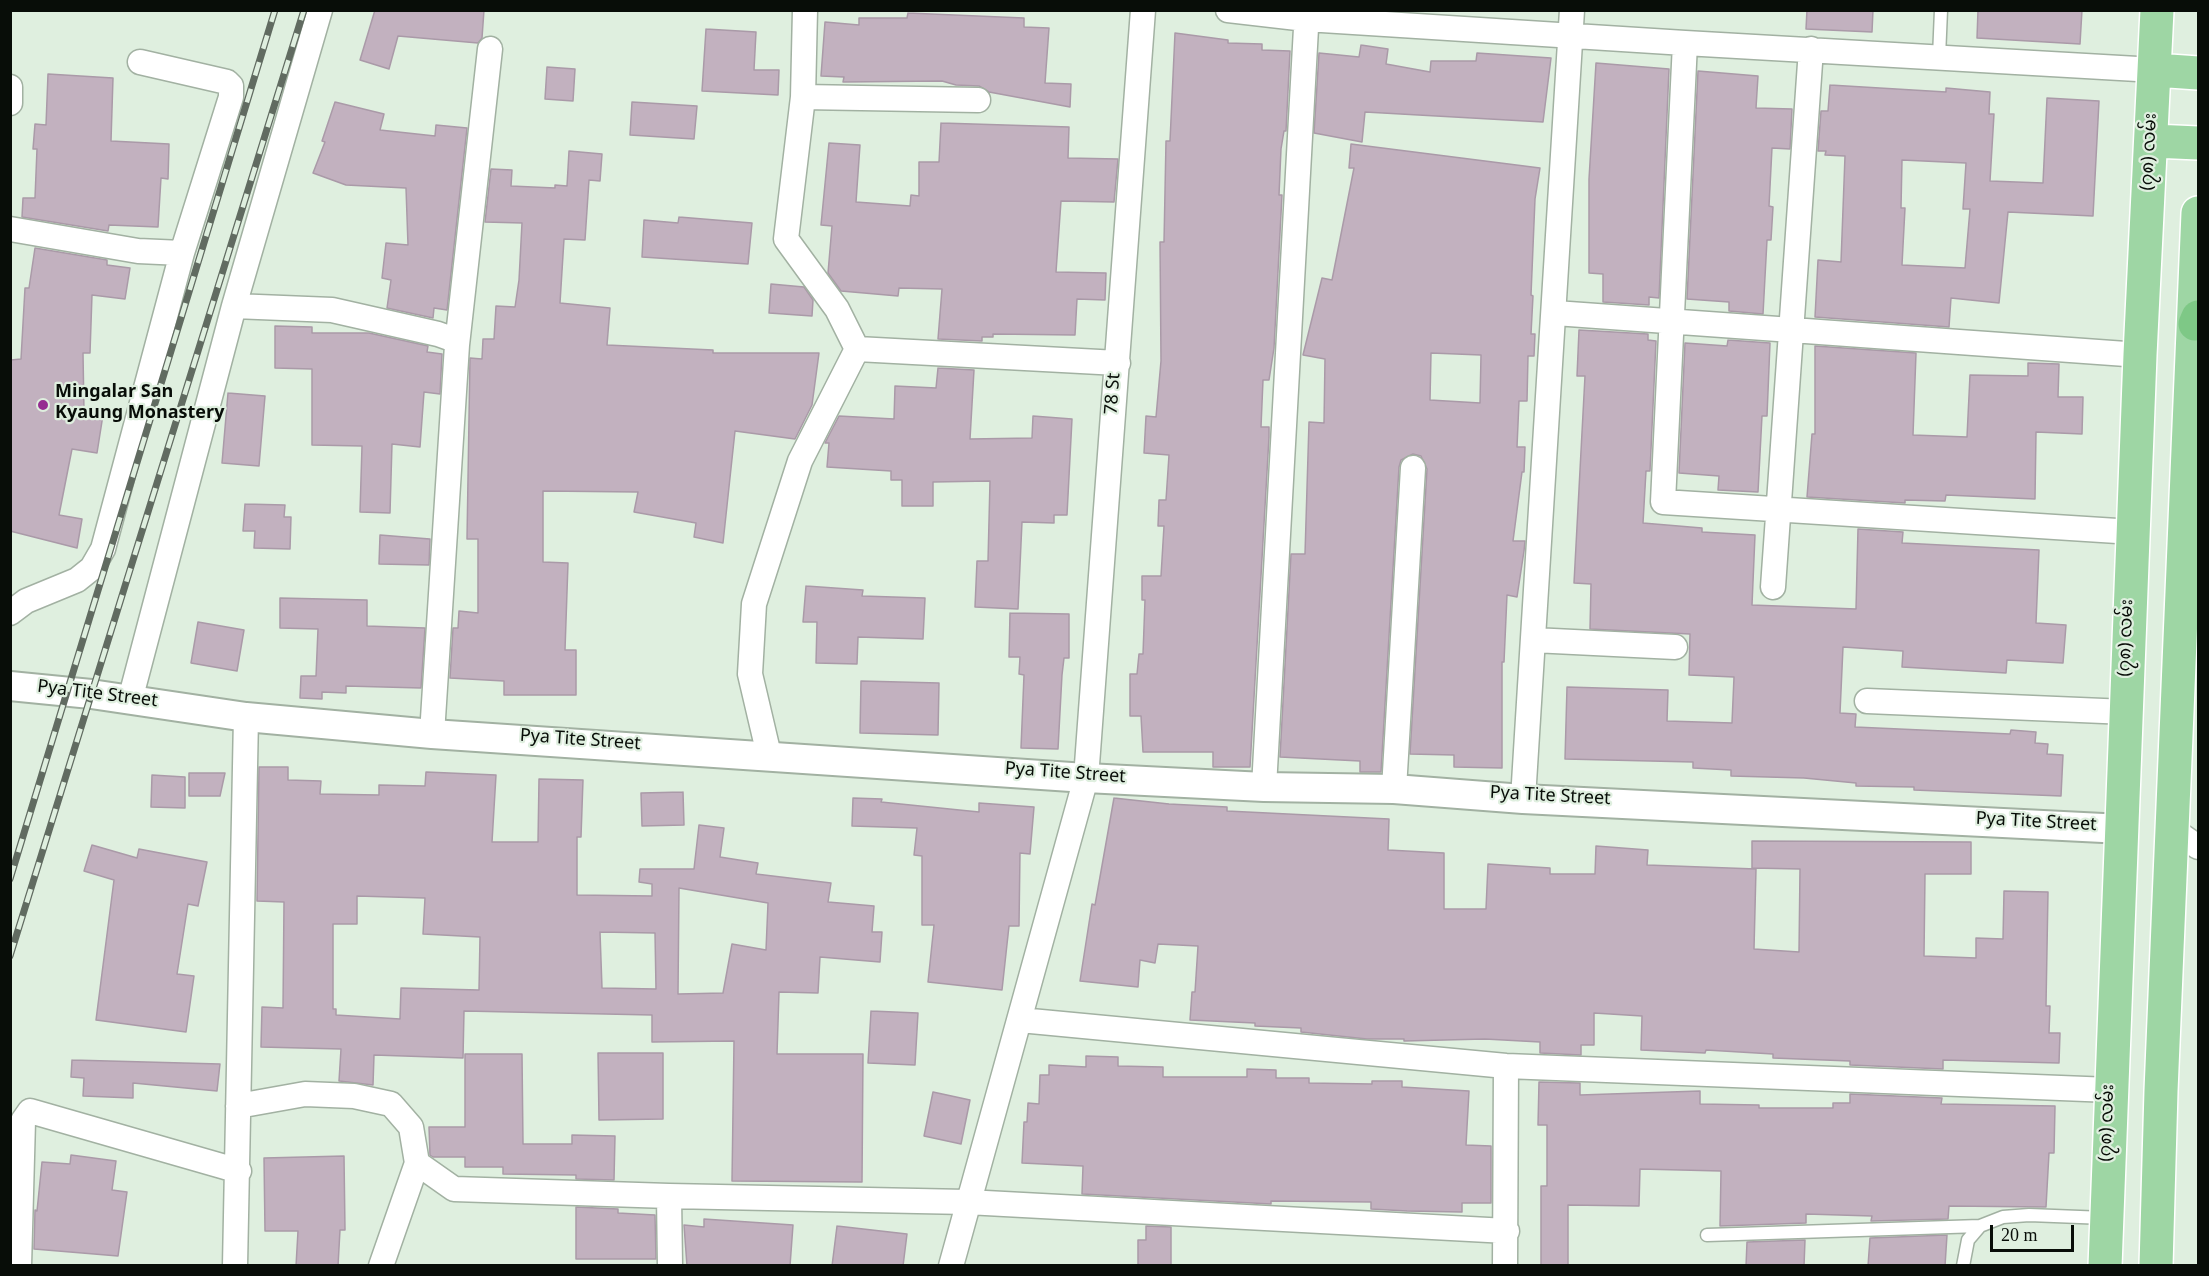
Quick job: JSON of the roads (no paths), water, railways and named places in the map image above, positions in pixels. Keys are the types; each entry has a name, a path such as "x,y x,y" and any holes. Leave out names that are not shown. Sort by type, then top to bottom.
{"main road":[{"name":"(၇၈) လမ်း","path":"2105,1266 2140,355 2153,141 2157,10"},
{"path":"2155,70 2199,73"},
{"path":"2153,141 2199,143"},
{"path":"2156,1266 2172,829 2197,320 2199,213"}],"street":[{"path":"130,700 234,306 320,10"},
{"path":"805,10 803,97 786,240 837,309 857,349"},
{"name":"78 St","path":"951,1266 1086,778 1143,10"},
{"path":"1228,10 1307,15 1571,22 1685,43 2155,70"},
{"path":"1264,788 1307,15"},
{"path":"1523,799 1555,313 1571,22"},
{"path":"1685,43 1663,502 2133,532"},
{"path":"432,734 457,345 490,49"},
{"path":"1773,587 1811,49"},
{"path":"10,613 26,601 76,580 92,568 100,555 182,253 231,97 231,86 220,80 141,62"},
{"path":"10,87 10,103"},
{"path":"803,97 978,100"},
{"path":"10,229 138,251 182,253"},
{"path":"234,306 332,310 438,334 452,339 457,345"},
{"path":"1555,313 1792,332 2140,355"},
{"path":"857,349 1118,363"},
{"path":"769,755 750,674 754,604 800,461 857,349"},
{"path":"1394,789 1413,468"},
{"path":"1533,640 1675,647"},
{"name":"Pya Tite Street","path":"10,686 246,717 432,734 1086,778 1264,788 1394,789 1523,799 2123,829"},
{"path":"1867,701 2127,712"},
{"path":"235,1266 239,1172 238,1106 246,717"},
{"path":"2172,829 2199,847"},
{"path":"1020,1020 1506,1066 2110,1090"},
{"path":"1505,1266 1507,1231 1506,1066"},
{"path":"238,1106 305,1094 354,1096 391,1104 411,1127 417,1163 381,1266"},
{"path":"19,1266 23,1120 30,1111 239,1172"},
{"path":"417,1163 454,1189 669,1197 967,1202 1507,1231"},
{"path":"669,1197 670,1266"}],"lane":[{"path":"1939,57 1941,10"},
{"path":"1707,1235 1980,1226 2003,1217 2029,1215 2107,1218"},
{"path":"1963,1266 1968,1240 1980,1226"}],"railway":[{"path":"10,879 275,10"},
{"path":"10,956 304,10"}],"place":[{"name":"Mingalar San Kyaung Monastery","path":"43,405"}]}
